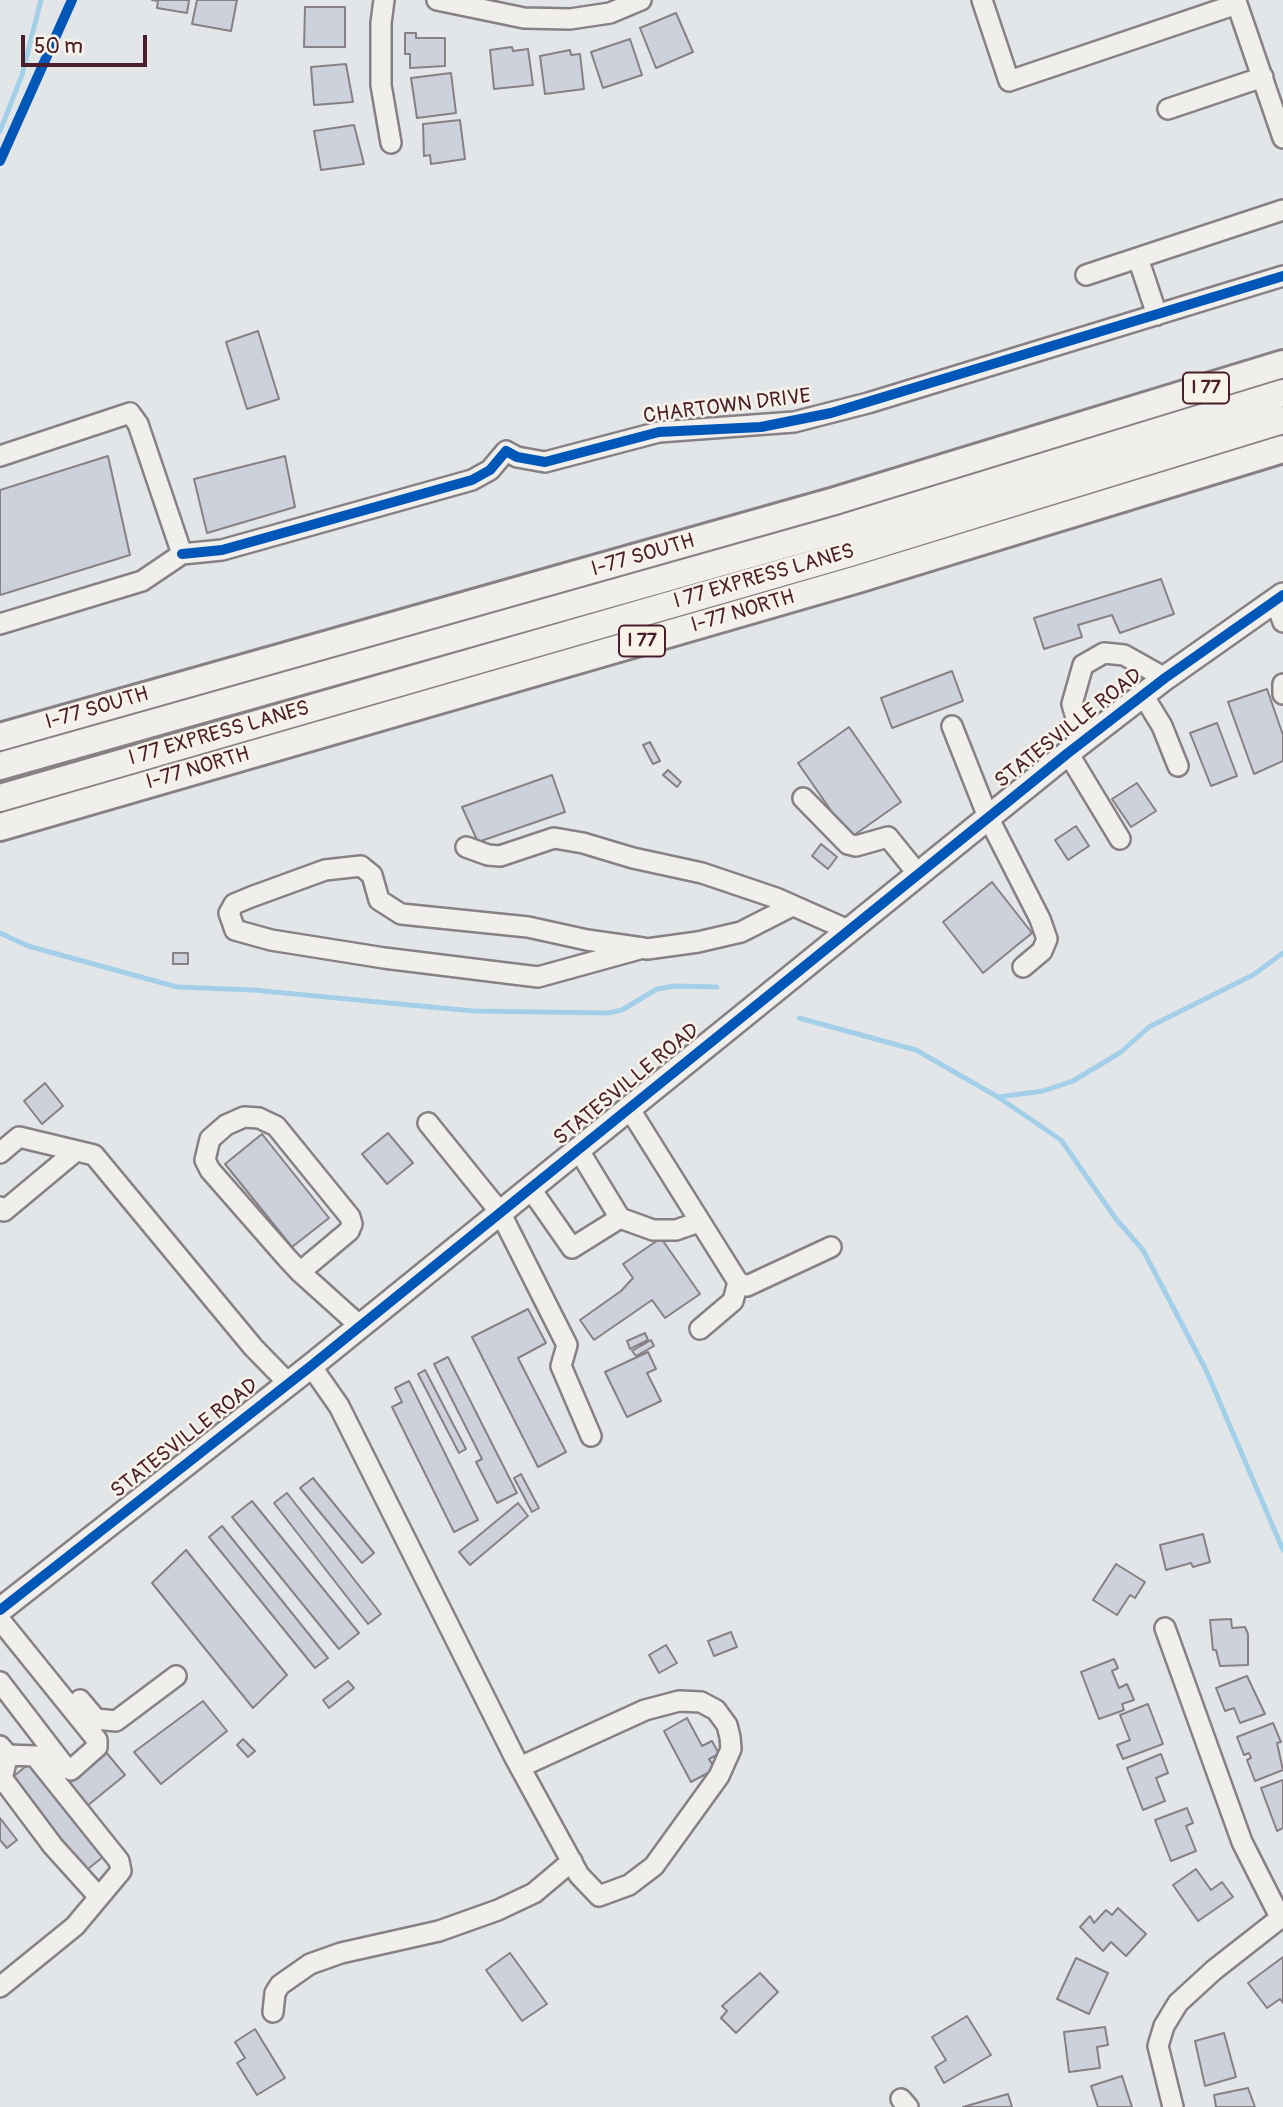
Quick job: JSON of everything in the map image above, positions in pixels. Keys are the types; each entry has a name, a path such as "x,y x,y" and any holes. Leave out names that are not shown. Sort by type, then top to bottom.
{"highway":[{"name":"I-77 SOUTH","path":"0,737 622,562 969,461 1283,364"},
{"name":"I 77 EXPRESS LANES","path":"0,765 843,528 1283,393"},
{"name":"I 77 EXPRESS LANES","path":"0,798 850,553 1283,421"},
{"path":"1193,449 1283,433"},
{"name":"I-77 NORTH","path":"0,827 858,579 1283,449"},
{"path":"418,648 622,562"}],"main road":[{"name":"STATESVILLE ROAD","path":"0,1613 360,1326 1076,747 1165,678 1279,597"}],"street":[{"path":"384,0 380,23 382,85 391,143"},
{"path":"437,0 524,18 570,19 610,13 641,0"},
{"path":"982,0 1009,82 1237,2 1283,138"},
{"path":"1168,109 1263,77"},
{"path":"1086,275 1283,210"},
{"path":"1138,258 1157,315"},
{"name":"CHARTOWN DRIVE","path":"183,554 222,550 472,480 491,470 506,451 517,457 545,462 659,432 794,422 868,403 1283,276"},
{"path":"0,456 130,413 138,424 183,554 142,580 0,624"},
{"path":"1279,597 1283,622"},
{"path":"1120,839 1076,747 1072,704 1083,664 1104,653 1124,654 1165,678"},
{"path":"1283,684 1283,694"},
{"path":"1143,695 1161,726 1178,766"},
{"path":"952,726 988,817 1046,939 1042,951 1023,967"},
{"path":"803,798 848,844 856,846 888,836 918,874"},
{"path":"466,847 499,856 554,838 583,842 633,858 702,873 848,930"},
{"path":"643,948 528,927 401,914 379,900 372,875 361,866 325,870 234,904 229,913 235,930 271,940 384,958 538,977 643,948 698,942 741,932 792,906"},
{"path":"629,1108 737,1282 747,1286 831,1247"},
{"path":"300,1272 349,1231 352,1224 276,1126 259,1118 244,1117 226,1125 210,1139 205,1160 218,1179 300,1272 360,1326"},
{"path":"428,1123 500,1212 568,1345 561,1366 591,1436"},
{"path":"0,1153 19,1137 94,1155 253,1347 288,1383"},
{"path":"578,1149 620,1218 653,1230 676,1230 699,1222"},
{"path":"0,1207 4,1211 76,1151"},
{"path":"530,1188 572,1248 620,1218"},
{"path":"700,1329 733,1301 737,1282"},
{"path":"310,1366 339,1406 520,1767 579,1875 599,1896 643,1877 667,1850 719,1776 731,1749 727,1726 708,1705 690,1700 645,1710 520,1767"},
{"path":"0,1613 27,1635 96,1719 116,1721 176,1676"},
{"path":"0,1613 97,1740 97,1747 71,1770 65,1768 0,1682"},
{"path":"1165,1628 1242,1842 1281,1917 1208,1975 1178,2003 1164,2026 1158,2046 1173,2107"},
{"path":"0,1987 75,1926 121,1871 119,1861 36,1756 4,1750 2,1778 53,1846 99,1897"},
{"path":"273,2012 275,1993 280,1985 310,1964 341,1953 439,1931 498,1910 534,1893 572,1861"}],"building":[{"path":"152,0 189,0 187,13 157,8 158,1"},
{"path":"197,0 237,0 231,31 192,24"},
{"path":"305,7 345,7 345,47 304,47"},
{"path":"676,13 693,52 656,68 640,28"},
{"path":"405,33 416,33 416,38 445,38 445,66 410,68 410,54 405,54"},
{"path":"630,39 642,75 603,88 591,52"},
{"path":"512,47 513,51 528,49 533,85 494,89 490,50"},
{"path":"570,50 571,55 580,54 584,89 545,94 540,56"},
{"path":"346,64 353,102 314,105 311,67"},
{"path":"451,73 456,113 417,118 411,78"},
{"path":"460,120 465,159 431,164 430,155 424,156 423,124"},
{"path":"354,125 364,164 321,170 314,131"},
{"path":"258,331 279,399 247,409 226,342"},
{"path":"108,456 130,555 0,595 0,490"},
{"path":"285,456 295,507 207,533 194,479"},
{"path":"1161,579 1174,614 1120,633 1112,615 1078,625 1082,637 1044,649 1034,618"},
{"path":"952,671 963,701 892,728 881,698"},
{"path":"1267,689 1283,735 1283,761 1254,774 1228,702"},
{"path":"1217,723 1237,776 1211,786 1190,733"},
{"path":"849,727 901,802 850,838 798,763"},
{"path":"650,742 660,761 653,764 643,745"},
{"path":"668,770 681,782 677,787 663,775"},
{"path":"552,775 565,812 478,842 462,807"},
{"path":"1137,783 1156,811 1131,827 1112,799"},
{"path":"1076,826 1089,846 1068,860 1055,840"},
{"path":"821,844 837,857 828,869 812,856"},
{"path":"992,882 1032,933 983,973 943,922"},
{"path":"173,953 188,953 188,964 173,964"},
{"path":"45,1083 63,1106 42,1124 24,1101"},
{"path":"388,1133 413,1163 387,1184 362,1154"},
{"path":"262,1134 329,1218 292,1247 225,1164"},
{"path":"661,1238 700,1294 665,1318 652,1300 594,1340 580,1320 621,1291 633,1278 623,1264"},
{"path":"528,1309 546,1343 518,1358 566,1452 538,1467 472,1337"},
{"path":"645,1333 648,1340 630,1349 627,1341"},
{"path":"651,1340 654,1346 636,1356 632,1351"},
{"path":"648,1352 656,1369 647,1373 661,1401 627,1417 605,1372"},
{"path":"448,1357 517,1493 497,1503 476,1462 482,1459 434,1364"},
{"path":"425,1370 466,1449 459,1453 418,1374"},
{"path":"409,1381 478,1520 454,1532 392,1407 402,1402 395,1388"},
{"path":"521,1474 539,1508 532,1512 514,1478"},
{"path":"313,1478 374,1553 362,1563 300,1488"},
{"path":"287,1493 381,1614 368,1624 274,1503"},
{"path":"252,1501 359,1633 339,1649 232,1517"},
{"path":"518,1503 528,1516 470,1565 459,1552"},
{"path":"222,1526 328,1658 315,1668 209,1537"},
{"path":"1203,1534 1210,1562 1193,1567 1191,1563 1166,1570 1160,1545"},
{"path":"186,1550 287,1675 253,1708 152,1583"},
{"path":"1116,1564 1145,1582 1135,1598 1130,1595 1117,1615 1093,1600"},
{"path":"1231,1619 1232,1628 1245,1627 1248,1634 1248,1665 1220,1666 1216,1650 1213,1650 1210,1620"},
{"path":"731,1632 737,1647 714,1656 708,1641"},
{"path":"666,1645 677,1663 659,1673 649,1655"},
{"path":"1114,1659 1118,1668 1112,1671 1119,1688 1127,1684 1134,1700 1122,1704 1124,1710 1099,1719 1081,1672"},
{"path":"1247,1676 1265,1714 1240,1723 1234,1708 1225,1711 1216,1688"},
{"path":"348,1681 354,1688 329,1708 323,1700"},
{"path":"203,1701 227,1731 161,1784 134,1752"},
{"path":"1148,1704 1163,1744 1123,1759 1117,1745 1130,1740 1120,1715"},
{"path":"687,1718 702,1746 712,1741 719,1754 709,1759 715,1769 691,1782 664,1731"},
{"path":"1273,1723 1281,1742 1277,1743 1283,1770 1255,1781 1247,1760 1251,1758 1249,1753 1244,1755 1237,1737"},
{"path":"243,1739 255,1751 248,1757 237,1745"},
{"path":"105,1751 125,1775 87,1806 65,1783"},
{"path":"1161,1754 1168,1773 1156,1778 1165,1801 1143,1810 1127,1768"},
{"path":"29,1764 103,1857 84,1872 10,1779"},
{"path":"1283,1780 1283,1828 1277,1831 1261,1788"},
{"path":"1187,1808 1193,1823 1186,1826 1196,1851 1171,1861 1155,1820"},
{"path":"0,1818 17,1840 7,1848 0,1840"},
{"path":"1196,1869 1211,1890 1222,1882 1233,1897 1198,1921 1173,1885"},
{"path":"1118,1908 1146,1934 1126,1956 1111,1942 1103,1951 1080,1927 1090,1916 1094,1923 1106,1910 1112,1915"},
{"path":"510,1953 547,2004 522,2021 486,1970"},
{"path":"1283,1957 1283,2003 1280,1999 1267,2008 1248,1983"},
{"path":"1076,1958 1108,1973 1089,2014 1057,1999"},
{"path":"760,1973 778,1992 736,2033 721,2018 727,2011 722,2006"},
{"path":"967,2016 991,2055 944,2083 935,2067 946,2060 932,2037"},
{"path":"1105,2027 1108,2045 1097,2047 1100,2068 1069,2072 1064,2032"},
{"path":"255,2029 285,2078 257,2095 237,2063 245,2058 235,2042"},
{"path":"1224,2033 1236,2077 1205,2086 1195,2041"},
{"path":"1122,2076 1132,2107 1098,2107 1091,2086"},
{"path":"1248,2088 1255,2107 1216,2107 1214,2095"},
{"path":"1008,2094 1012,2107 963,2107"}],"waterway":[{"path":"0,131 22,75 41,0"},
{"path":"0,933 28,946 177,987 253,990 473,1011 609,1013 622,1010 657,989 675,986 717,987"},
{"path":"998,1097 1043,1091 1073,1081 1121,1052 1149,1027 1253,975 1283,953"},
{"path":"799,1018 916,1050 998,1097 1061,1140 1116,1219 1143,1250 1206,1370 1283,1550"}],"cycle path":[{"path":"0,161 72,0"},
{"path":"182,554 222,550 472,480 490,470 506,451 517,457 545,462 659,432 761,427 831,413 1283,276"},
{"path":"0,1610 311,1366 1068,753 1165,678 1283,595"}]}
